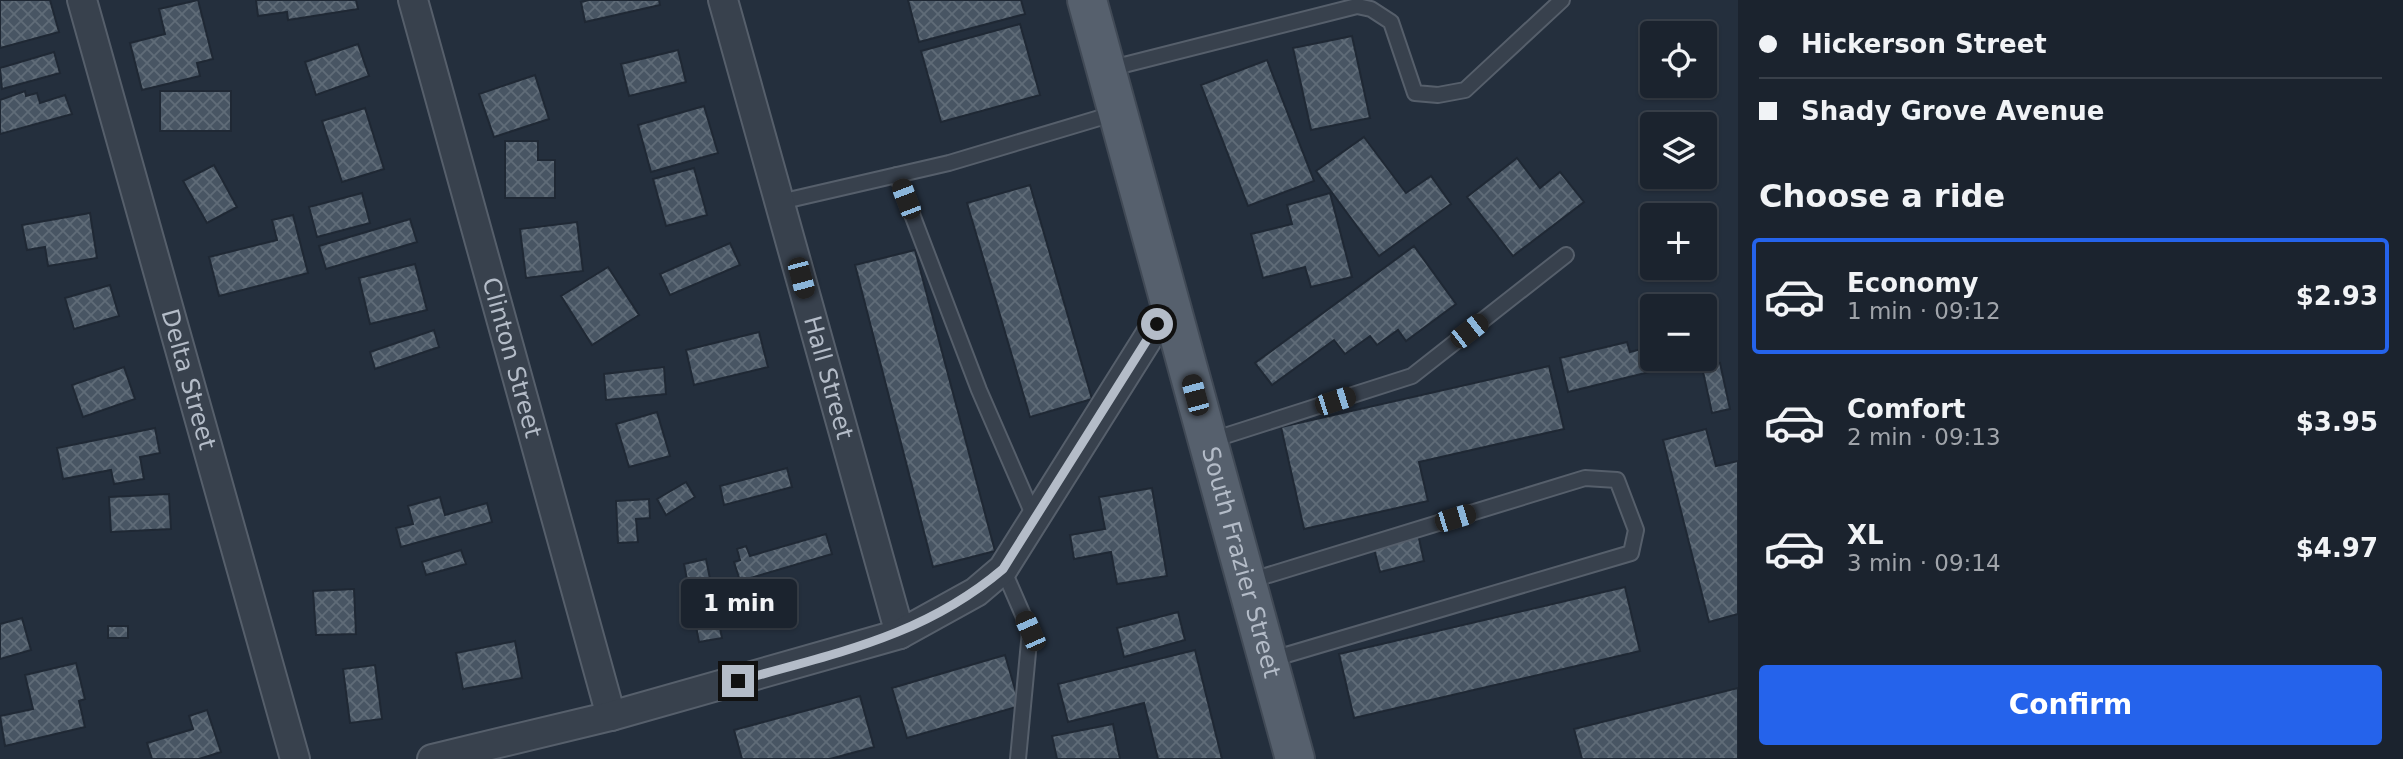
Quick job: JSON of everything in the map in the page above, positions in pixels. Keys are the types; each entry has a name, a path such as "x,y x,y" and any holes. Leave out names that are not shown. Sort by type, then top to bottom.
{"main road":[{"name":"South Frazier Street","path":"1087,0 1295,759"}],"street":[{"name":"Delta Street","path":"82,0 295,759"},
{"name":"Clinton Street","path":"413,0 611,716"},
{"name":"Hall Street","path":"723,0 900,634"},
{"path":"432,759 611,716 900,634 976,592 1003,569 1170,303"}],"lane":[{"path":"1106,69 1357,6 1371,9 1391,22 1415,93 1438,95 1465,90 1562,0"},
{"path":"780,202 948,163 1118,112"},
{"path":"897,175 1031,527"},
{"path":"1208,441 1412,376 1566,255"},
{"path":"1247,582 1585,478 1617,480 1636,530 1631,553 1268,660"},
{"path":"1003,569 1030,631 1018,759"}],"building":[{"path":"0,0 50,0 59,32 0,48"},
{"path":"198,0 213,59 197,63 200,76 142,90 130,43 165,34 159,9"},
{"path":"256,0 356,0 358,9 288,20 287,12 258,16"},
{"path":"659,0 660,5 585,22 581,2"},
{"path":"908,0 1021,0 1025,14 919,42"},
{"path":"1020,24 1040,95 941,122 921,51"},
{"path":"1352,36 1370,118 1311,130 1293,48"},
{"path":"358,44 369,76 316,95 305,62"},
{"path":"678,50 686,82 629,96 621,64"},
{"path":"54,52 60,73 2,89 0,68"},
{"path":"1267,60 1314,181 1248,206 1201,85"},
{"path":"535,75 549,119 494,137 479,94"},
{"path":"25,91 26,96 37,93 40,103 65,95 72,114 0,134 0,100"},
{"path":"160,91 231,91 231,131 160,131"},
{"path":"704,106 718,153 651,172 638,125"},
{"path":"365,108 384,169 342,182 322,121"},
{"path":"1364,137 1406,193 1431,176 1451,204 1379,256 1316,171"},
{"path":"505,141 538,141 538,160 555,160 555,198 505,198"},
{"path":"1517,158 1540,188 1560,172 1584,202 1513,256 1467,197"},
{"path":"214,165 237,207 207,223 183,181"},
{"path":"694,168 707,215 666,226 653,179"},
{"path":"1030,185 1092,399 1030,417 967,203"},
{"path":"362,193 370,223 317,237 309,207"},
{"path":"1330,193 1352,277 1311,287 1305,267 1263,278 1251,234 1292,224 1287,205"},
{"path":"90,213 97,258 48,266 45,247 27,250 22,225"},
{"path":"293,215 308,273 219,296 209,257 277,240 272,220"},
{"path":"410,219 417,242 326,269 319,246"},
{"path":"577,222 583,271 526,278 520,229"},
{"path":"730,243 740,265 670,295 660,274"},
{"path":"1414,246 1456,304 1406,341 1398,330 1377,345 1370,336 1345,354 1334,340 1272,385 1255,363"},
{"path":"915,250 995,551 933,567 855,265"},
{"path":"415,264 427,310 370,324 359,278"},
{"path":"608,267 639,315 592,345 561,296"},
{"path":"110,285 119,316 74,329 65,298"},
{"path":"434,330 439,347 375,369 370,352"},
{"path":"759,332 768,367 694,385 686,350"},
{"path":"1627,342 1630,352 1640,349 1640,371 1653,371 1568,392 1560,358"},
{"path":"1720,363 1730,409 1712,413 1703,371 1717,371 1717,364"},
{"path":"1549,366 1564,429 1419,462 1428,501 1304,529 1281,427"},
{"path":"124,367 135,399 83,417 72,385"},
{"path":"664,367 666,394 606,400 604,374"},
{"path":"657,412 670,456 629,467 616,424"},
{"path":"155,428 160,453 140,457 144,479 114,484 111,470 63,479 57,448"},
{"path":"1706,429 1716,466 1738,461 1738,614 1709,622 1663,440"},
{"path":"787,468 792,487 724,505 720,486"},
{"path":"686,482 695,497 666,515 657,499"},
{"path":"1152,488 1167,576 1117,584 1111,552 1074,559 1070,535 1105,529 1099,497"},
{"path":"169,494 171,529 111,532 109,497"},
{"path":"440,497 445,515 487,503 492,522 401,547 396,528 413,524 408,506"},
{"path":"649,499 650,518 636,519 638,542 618,543 616,501"},
{"path":"826,534 832,554 740,581 734,562 740,560 737,549 746,546 750,556"},
{"path":"1418,534 1424,561 1380,572 1373,545"},
{"path":"461,550 466,564 426,575 422,562"},
{"path":"706,559 722,638 699,642 684,564"},
{"path":"1625,587 1640,651 1354,718 1339,654"},
{"path":"354,589 356,634 316,635 313,591"},
{"path":"1178,612 1185,640 1124,657 1117,628"},
{"path":"22,618 31,650 0,659 0,624"},
{"path":"108,626 128,626 128,638 108,638"},
{"path":"515,641 522,678 463,689 456,653"},
{"path":"1195,650 1222,759 1158,759 1144,703 1068,722 1058,684"},
{"path":"1005,655 1020,706 907,738 892,688"},
{"path":"76,663 85,699 79,701 85,727 5,746 0,716 33,709 25,675"},
{"path":"375,665 382,719 350,723 343,669"},
{"path":"1738,688 1738,759 1582,759 1574,729"},
{"path":"860,696 874,747 830,759 742,759 734,730"},
{"path":"207,710 221,752 199,759 152,759 147,743 193,729 189,716"},
{"path":"1113,724 1120,759 1057,759 1052,736"}],"route":[{"path":"738,681 900,634 976,592 1003,569 1157,324"}]}
